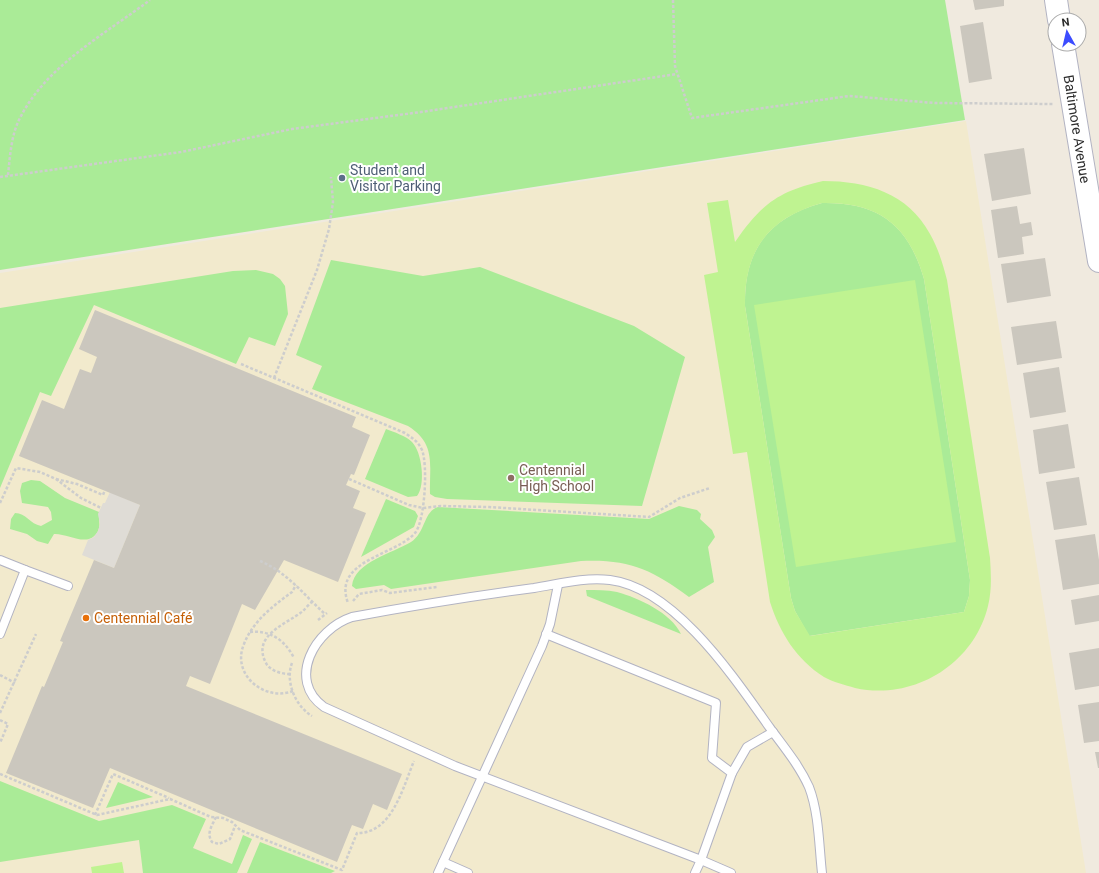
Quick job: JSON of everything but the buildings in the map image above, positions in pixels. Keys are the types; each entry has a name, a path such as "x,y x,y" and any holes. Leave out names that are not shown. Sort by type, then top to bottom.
{"street":[{"path":"1056,0 1058,12"},
{"name":"Baltimore Avenue","path":"1064,52 1073,104 1089,178 1099,261"}],"lane":[{"path":"0,560 68,586"},
{"path":"0,634 25,570"},
{"path":"731,873 484,775 455,766 324,708 311,694 307,684 306,674 311,656 319,640 340,622 352,617 584,579 612,580 641,589 664,604 710,648 796,762 809,788 815,811 822,873"},
{"path":"438,873 484,775 546,634 550,624 558,584"},
{"path":"546,634 716,703 712,758 732,773"},
{"path":"695,873 732,773 747,747 773,732"},
{"path":"443,862 468,873"}],"path":[{"path":"8,175 11,149 19,119 37,90 71,58 150,0"},
{"path":"673,0 675,66 692,118 849,96 935,103 1073,104"},
{"path":"0,177 181,152 292,129 421,112 677,74"},
{"path":"274,378 318,270 329,230 333,202 331,177"},
{"path":"241,364 382,422 416,440 422,449 425,466 424,508 420,525 410,538 354,570 345,592 348,603"},
{"path":"0,503 16,468 40,472 56,479 77,484 103,495 105,490"},
{"path":"56,479 80,498 101,508"},
{"path":"349,479 409,505 424,508 441,506 489,507 649,517 680,498 710,488"},
{"path":"260,561 276,569 296,585 325,614"},
{"path":"293,691 274,693 256,687 250,682 243,669 242,662 243,645 249,632 258,620 292,592 296,585"},
{"path":"342,605 355,601 359,594 382,590 390,593 443,586"},
{"path":"290,674 278,672 267,666 264,660 263,648 269,634 283,622 303,611 312,602"},
{"path":"312,625 331,611"},
{"path":"249,632 269,634 282,641 294,657 290,674 293,691 302,709 315,718"},
{"path":"0,713 15,683 36,634"},
{"path":"0,675 15,683"},
{"path":"0,720 8,724 0,742"},
{"path":"95,814 113,774 211,817 232,822 240,830 342,870 357,833 365,834 374,829 384,823 390,814 415,760 407,757"},
{"path":"0,774 95,814 170,799"},
{"path":"216,817 209,831 212,842 220,844 230,840 235,826"}],"shaded area":[{"name":"Centennial High School","path":"966,121 1086,873 0,873 0,273"},
{"path":"110,492 140,505 114,568 82,555 88,540 94,537 98,531 100,524 98,514"}],"green space":[{"path":"0,0 945,0 965,120 0,270"},
{"path":"823,181 855,184 885,192 898,199 910,208 921,220 930,234 940,256 947,280 990,558 990,594 988,606 981,627 970,645 955,661 938,674 919,683 899,689 877,691 855,688 839,683 824,677 797,654 784,635 770,602 747,452 733,454 704,275 718,272 707,203 728,200 735,242 744,229 772,201 794,189","holes":["822,203 842,204 875,212 888,220 909,244 924,279 970,580 969,596 964,612 810,636 795,611 791,598 745,306 746,286 749,269 755,253 763,240 774,228 787,218 803,209"]},
{"path":"822,203 842,204 875,212 888,220 899,231 909,244 917,260 924,279 970,580 969,596 964,612 809,636 795,611 791,598 745,306 749,268 763,239 774,227 787,218 803,209"},
{"path":"331,260 423,276 480,267 634,326 685,357 642,506 447,499 435,497 430,494 430,456 424,440 408,426 312,389 322,366 296,355"},
{"path":"256,270 273,274 280,279 285,286 288,314 275,346 249,337 236,364 94,305 51,396 40,392 0,488 0,308 233,271"},
{"path":"915,280 956,542 796,567 754,305"},
{"path":"386,429 407,438 412,442 418,453 422,469 422,477 420,491 417,496 408,497 365,479"},
{"path":"31,480 40,481 65,498 99,512 99,528 94,536 84,540 54,534 48,544 37,541 27,534 10,529 11,519 15,513 19,513 41,526 52,520 51,512 48,507 22,503 20,491 22,483"},
{"path":"386,499 415,511 418,516 414,527 361,557"},
{"path":"679,506 697,510 701,514 700,519 712,530 715,537 708,547 714,582 689,597 663,579 639,568 626,564 598,561 581,561 391,589 384,585 356,589 352,586 354,578 367,564 416,538 430,513 438,507 649,519"},
{"path":"586,590 605,590 617,592 644,602 654,607 670,619 681,634 587,596"},
{"path":"0,781 99,821 172,805 206,819 193,848 232,864 243,835 252,839 237,873 143,873 139,840 0,862"},
{"path":"118,782 153,797 106,808"},
{"path":"260,842 335,871 331,873 247,873"},
{"path":"122,862 124,873 92,873 91,867"}],"place":[{"name":"Student and Visitor Parking","path":"342,178"},
{"name":"Centennial High School","path":"511,478"},
{"name":"Centennial Café","path":"86,618"}]}
